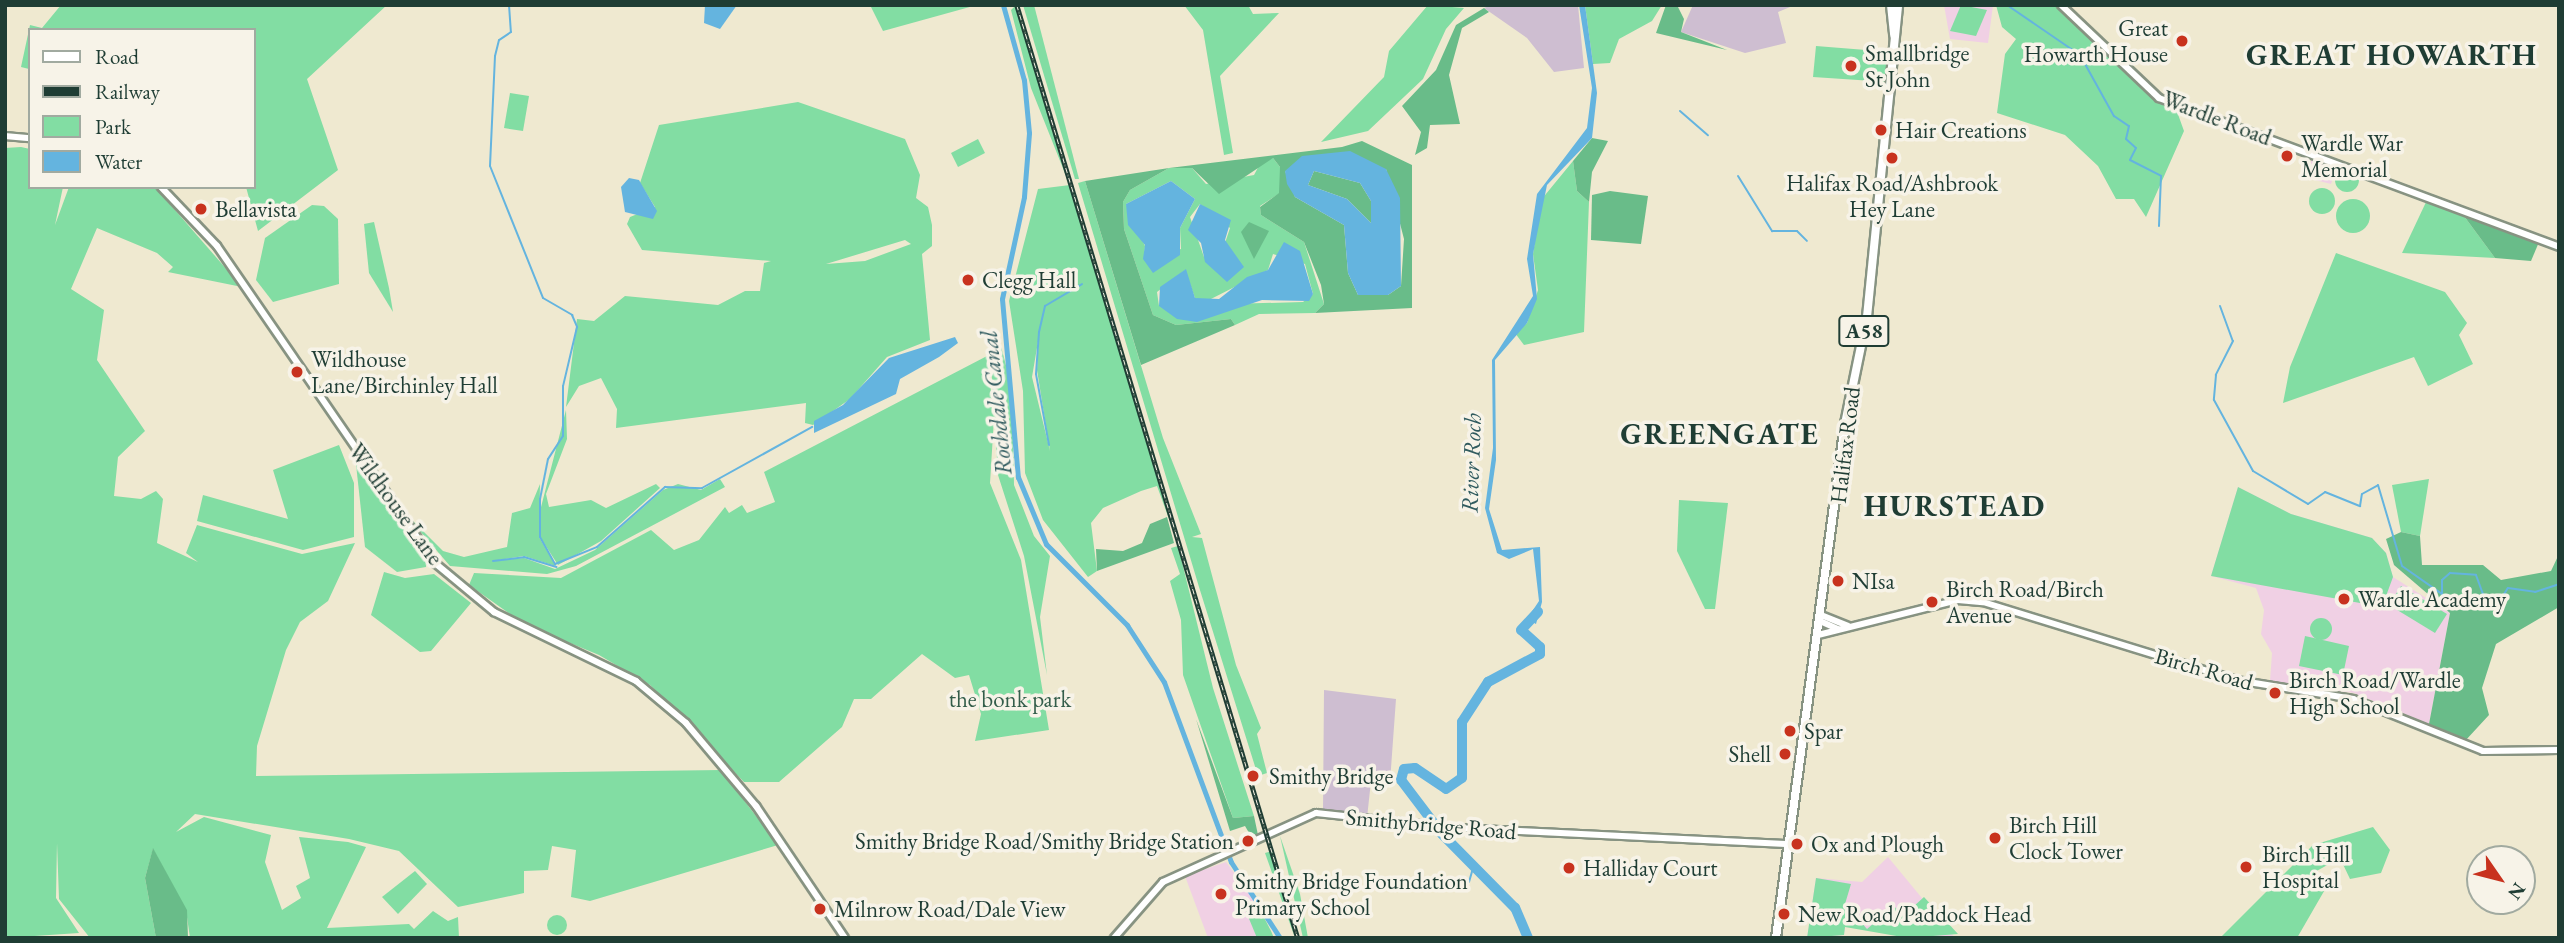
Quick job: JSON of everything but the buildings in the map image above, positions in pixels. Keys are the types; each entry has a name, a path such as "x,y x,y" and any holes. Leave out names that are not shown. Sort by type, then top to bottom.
{"highway":[{"name":"Halifax Road","path":"1891,5 1895,45"},
{"name":"Halifax Road","path":"1788,844 1821,618 1845,424 1867,317 1898,5"},
{"name":"A58","path":"1776,938 1788,844"}],"street":[{"name":"Wardle Road","path":"2060,5 2159,98 2559,247"},
{"path":"5,136 28,138"},
{"name":"Wildhouse Lane","path":"163,189 217,246 435,563 510,623 636,681 686,723 757,806 845,938"},
{"name":"Birch Road","path":"1818,635 1958,600 1983,602 2236,680 2353,699 2483,751 2559,750"},
{"path":"1821,618 1848,626"},
{"path":"1821,618 1839,629"},
{"name":"Smithybridge Road","path":"1114,938 1163,882 1316,813 1456,828 1788,844"}],"shaded area":[{"path":"1492,5 1578,5 1584,68 1554,72 1527,38 1484,8"},
{"path":"1693,5 1795,5 1778,12 1786,43 1745,53 1681,32"},
{"path":"1944,5 1993,5 1988,43 1950,39"},
{"path":"2311,157 2337,166 2331,184 2311,179"},
{"name":"Wardle Academy","path":"2238,487 2291,514 2372,538 2386,553 2393,577 2450,613 2429,724 2354,693 2270,681 2272,653 2261,634 2264,610 2256,588 2211,576"},
{"path":"1324,690 1396,699 1390,782 1371,781 1367,818 1323,811"},
{"path":"1888,857 1955,938 1845,927 1844,935 1807,938 1816,878 1862,882"},
{"name":"Smithy Bridge Foundation Primary School","path":"1226,862 1256,902 1274,938 1208,938 1185,876"}],"green space":[{"path":"61,5 387,5 307,79 338,170 258,231 247,189 256,189 256,28 42,28"},
{"path":"870,5 977,5 883,31"},
{"path":"1016,5 1068,181 1031,88 1011,10"},
{"path":"1023,5 1034,5 1079,179 1075,179"},
{"path":"1184,5 1248,5 1253,14 1279,13 1220,76 1233,153 1224,155 1203,30"},
{"path":"1428,5 1464,8 1446,29 1423,79 1368,131 1321,142 1384,77 1389,51"},
{"path":"1585,5 1662,5 1652,21 1619,39 1610,63 1593,64"},
{"path":"1666,5 1677,5 1684,19 1681,32 1727,50 1656,33"},
{"path":"1961,5 1987,10 1976,36 1950,31"},
{"path":"1996,5 2058,5 2149,93 2175,106 2184,131 2146,217 2134,199 2116,199 2098,166 2065,135 1997,113 2005,54 2016,39 2002,27"},
{"path":"1484,8 1489,12 1462,28 1449,75 1460,124 1430,125 1427,148 1415,155 1421,132 1402,106 1436,70 1456,25"},
{"path":"28,34 28,69 21,67"},
{"path":"1816,46 1891,52 1888,82 1813,77"},
{"path":"510,93 529,96 523,131 504,128"},
{"path":"798,102 905,139 920,175 916,198 928,207 932,225 932,246 922,254 930,340 887,357 850,399 813,425 805,423 806,403 616,428 617,409 601,378 579,386 566,407 577,319 594,321 625,296 718,305 745,291 760,291 764,263 771,261 642,250 627,224 630,217 655,207 640,183 659,125","holes":["905,240 911,244 865,261 826,264"]},
{"path":"1592,138 1608,141 1592,172 1589,202 1577,191 1573,161"},
{"path":"978,139 985,153 958,167 951,153"},
{"path":"1362,141 1412,165 1412,308 1315,313 1324,304 1321,285 1304,242 1261,215 1260,207 1279,193 1280,167 1273,158 1219,194 1192,168 1169,168 1342,147","holes":["1386,169 1404,239 1401,286 1388,295 1358,295 1348,273 1344,225 1295,197 1285,171"]},
{"path":"5,148 28,149 28,189 63,189 55,225 68,189 157,189 242,287 168,272 173,267 157,253 97,228 71,289 104,310 97,360 145,431 118,457 114,496 141,499 156,491 163,499 157,543 198,562 186,553 197,525 302,554 355,543 328,601 300,622 286,650 257,746 256,776 721,770 778,845 590,901 571,897 576,850 552,846 548,870 524,871 524,893 458,907 399,851 349,839 195,814 176,832 204,817 271,835 265,862 282,910 301,898 296,886 310,878 299,837 348,842 366,847 327,928 409,924 414,929 433,911 448,921 458,917 459,938 190,938 186,910 153,849 145,878 156,938 90,938 59,899 57,843 56,898 79,933 5,938"},
{"path":"1273,158 1280,167 1280,193 1260,206 1261,215 1304,242 1324,304 1315,313 1259,314 1235,325 1231,319 1176,325 1153,315 1124,229 1123,202 1130,190 1169,168 1192,168 1206,184 1254,175 1262,160","holes":["1171,181 1195,199 1180,228 1181,249 1144,259 1145,246 1126,204","1200,204 1230,228 1225,243 1243,268 1204,257 1190,217","1273,254 1305,264 1313,294 1303,302 1159,306 1157,292 1185,270 1195,298 1205,302 1268,270"]},
{"path":"1573,161 1577,191 1589,202 1584,332 1524,345 1515,333 1527,323 1538,290 1533,254 1541,200"},
{"path":"1169,168 1130,190 1123,202 1124,229 1153,315 1176,325 1231,319 1235,325 1141,365 1085,181"},
{"path":"2342,168 2352,168 2359,175 2359,185 2352,192 2342,192 2335,185 2335,175"},
{"path":"1314,171 1360,183 1371,201 1371,223 1347,199 1308,185"},
{"path":"1085,181 1163,438 1201,534 1192,537 1202,538 1236,665 1261,728 1257,734 1267,773 1258,776 1078,183"},
{"path":"1070,185 1177,541 1157,486 1141,491 1103,508 1091,523 1097,571 1088,577 1043,520 1025,473 1023,391 1009,301 1038,189","holes":["1039,336 1037,370 1050,451 1032,377"]},
{"path":"2322,188 2331,192 2335,201 2331,210 2322,214 2313,210 2309,201 2313,192"},
{"path":"1610,191 1648,196 1641,244 1591,240 1592,195"},
{"path":"2353,199 2365,204 2370,216 2365,228 2353,233 2341,228 2336,216 2341,204"},
{"path":"2427,200 2461,212 2495,258 2402,253"},
{"path":"312,205 324,206 338,219 339,284 273,302 256,280 265,238"},
{"path":"2461,212 2539,242 2531,261 2495,258"},
{"path":"374,222 393,312 369,273 364,224"},
{"path":"1249,222 1269,231 1254,259 1241,232"},
{"path":"2336,253 2445,292 2467,323 2459,335 2473,364 2428,386 2414,357 2283,403 2290,367"},
{"path":"999,339 1012,388 1014,485 1034,536 1050,556 1040,617 1047,675 1024,556 998,475 990,348"},
{"name":"the bonk park","path":"987,356 994,418 990,483 1021,560 1049,730 975,741 981,714 969,675 955,678 922,654 871,699 854,699 842,727 779,782 744,782 650,685 599,655 524,624 469,585 474,573 561,578 651,530 674,550 699,540 725,507 729,513 742,505 747,513 775,502 764,472"},
{"path":"566,410 567,439 546,494 549,507 591,500 606,508 656,484 660,488 601,541 558,565 540,537 540,511"},
{"path":"339,445 354,483 354,537 303,550 197,521 203,495 288,519 273,470"},
{"path":"355,455 427,559 426,567 397,572 365,547"},
{"path":"720,479 725,487 576,566 547,574 450,566 400,508 443,551 464,557 507,547 512,513 530,508 540,484 539,537 556,566 524,556 492,561 524,558 555,569 595,550 663,490 678,484 701,490"},
{"path":"2429,479 2420,536 2401,532 2392,485"},
{"path":"2238,487 2291,514 2372,538 2386,553 2393,577 2382,607 2211,576"},
{"path":"1679,500 1728,503 1715,609 1705,609 1677,551"},
{"path":"1167,517 1174,543 1097,571 1096,549 1123,551 1142,543 1150,524"},
{"path":"2401,532 2420,536 2422,565 2483,565 2501,580 2551,571 2559,554 2559,607 2496,644 2482,688 2489,715 2465,741 2429,724 2450,613 2394,565 2386,539"},
{"path":"1178,546 1213,688 1254,816 1233,818 1183,675 1181,620 1170,581 1180,574 1171,548"},
{"path":"384,572 405,578 434,574 471,603 431,651 420,652 371,615"},
{"path":"2401,586 2447,614 2435,633 2389,605"},
{"path":"2321,618 2329,621 2332,629 2329,637 2321,640 2313,637 2310,629 2313,621"},
{"path":"2305,636 2349,646 2343,675 2299,666"},
{"path":"1196,719 1233,818 1254,816 1258,835 1252,838 1245,826 1230,831"},
{"path":"2373,827 2390,850 2381,873 2350,879 2340,858 2313,873 2327,886 2297,938 2220,938 2313,845"},
{"path":"1280,836 1300,894 1308,938 1303,938"},
{"path":"153,848 187,910 188,938 156,938 145,878"},
{"path":"1272,851 1295,938 1265,853"},
{"path":"415,871 427,884 398,914 382,897"},
{"path":"1816,878 1851,884 1845,904 1867,929 1894,906 1903,916 1924,897 1958,934 1908,938 1845,927 1844,935 1807,938"},
{"path":"1256,902 1274,938 1257,938 1245,909"},
{"path":"553,915 561,915 567,925 561,935 553,935 547,929 547,921"}],"water":[{"path":"705,5 737,5 720,29 704,23"},
{"path":"1579,5 1585,5 1597,93 1592,138 1547,185 1533,254 1537,299 1527,323 1495,360 1496,460 1489,509 1502,550 1540,547 1542,602 1536,624 1527,619 1539,601 1533,549 1509,559 1497,553 1485,508 1493,448 1492,360 1533,296 1527,259 1537,194 1587,128 1592,88"},
{"path":"1350,151 1386,169 1400,198 1401,286 1388,295 1358,295 1348,273 1344,225 1295,197 1287,184 1285,171 1302,156","holes":["1314,171 1360,183 1371,201 1371,223 1347,199 1308,185"]},
{"path":"629,178 639,180 657,211 653,219 625,212 621,187"},
{"path":"1171,181 1195,199 1180,228 1180,255 1153,273 1143,259 1145,245 1128,225 1126,204"},
{"path":"1200,204 1231,220 1225,240 1244,267 1227,282 1205,262 1201,243 1188,230"},
{"path":"1284,242 1300,251 1313,294 1309,301 1262,300 1197,322 1177,319 1159,306 1160,287 1186,269 1195,298 1219,299 1247,277 1268,270"},
{"path":"955,337 958,343 900,379 896,394 814,433 814,421 843,405 889,358"}],"waterway":[{"path":"509,5 511,32 499,40 495,56 490,166 543,298 572,315 577,327 563,386 563,436 548,459 540,499 540,537 555,564 597,547 665,487 702,488 812,427"},
{"name":"Rochdale Canal","path":"1003,5 1024,80 1029,133 1024,197 1002,299 1018,477 1046,544 1127,625 1164,682 1231,862 1280,938"},
{"path":"2007,5 2080,55 2114,116 2129,126 2126,139 2136,148 2130,160 2161,176 2159,226"},
{"path":"1680,111 1708,135"},
{"path":"1738,176 1772,231 1797,231 1807,241"},
{"path":"1049,445 1036,374 1039,332 1045,306 1082,284"},
{"path":"2220,306 2233,341 2216,375 2214,400 2253,471 2308,504 2325,492 2360,506 2362,494 2378,485 2402,566 2442,594 2442,580 2450,573 2476,575 2488,608 2496,607 2508,588 2535,592 2559,584"},
{"path":"493,561 524,557 556,567"},
{"name":"River Roch","path":"1528,938 1515,908 1442,834 1401,780 1404,769 1415,768 1446,789 1462,778 1462,722 1488,682 1540,654 1540,647 1521,630 1538,612"},
{"path":"1469,882 1474,865"}],"railway":[{"path":"1017,5 1298,938"}],"place":[{"name":"Great Howarth House","path":"2182,41"},
{"name":"Smallbridge St John","path":"1851,66"},
{"name":"Hair Creations","path":"1881,130"},
{"name":"Wardle War Memorial","path":"2287,156"},
{"name":"Halifax Road/Ashbrook Hey Lane","path":"1892,158"},
{"name":"Bellavista","path":"201,209"},
{"name":"Clegg Hall","path":"968,280"},
{"name":"Wildhouse Lane/Birchinley Hall","path":"297,372"},
{"name":"NIsa","path":"1838,581"},
{"name":"Wardle Academy","path":"2344,599"},
{"name":"Birch Road/Birch Avenue","path":"1932,602"},
{"name":"Birch Road/Wardle High School","path":"2275,693"},
{"name":"Spar","path":"1790,731"},
{"name":"Shell","path":"1785,754"},
{"name":"Smithy Bridge","path":"1253,776"},
{"name":"Birch Hill Clock Tower","path":"1995,838"},
{"name":"Smithy Bridge Road/Smithy Bridge Station","path":"1248,841"},
{"name":"Ox and Plough","path":"1797,844"},
{"name":"Birch Hill Hospital","path":"2246,867"},
{"name":"Halliday Court","path":"1569,868"},
{"name":"Smithy Bridge Foundation Primary School","path":"1221,894"},
{"name":"Milnrow Road/Dale View","path":"820,909"},
{"name":"New Road/Paddock Head","path":"1784,914"}],"district":[{"name":"GREAT HOWARTH","path":"2392,55"},
{"name":"GREENGATE","path":"1720,434"},
{"name":"HURSTEAD","path":"1955,506"}]}
